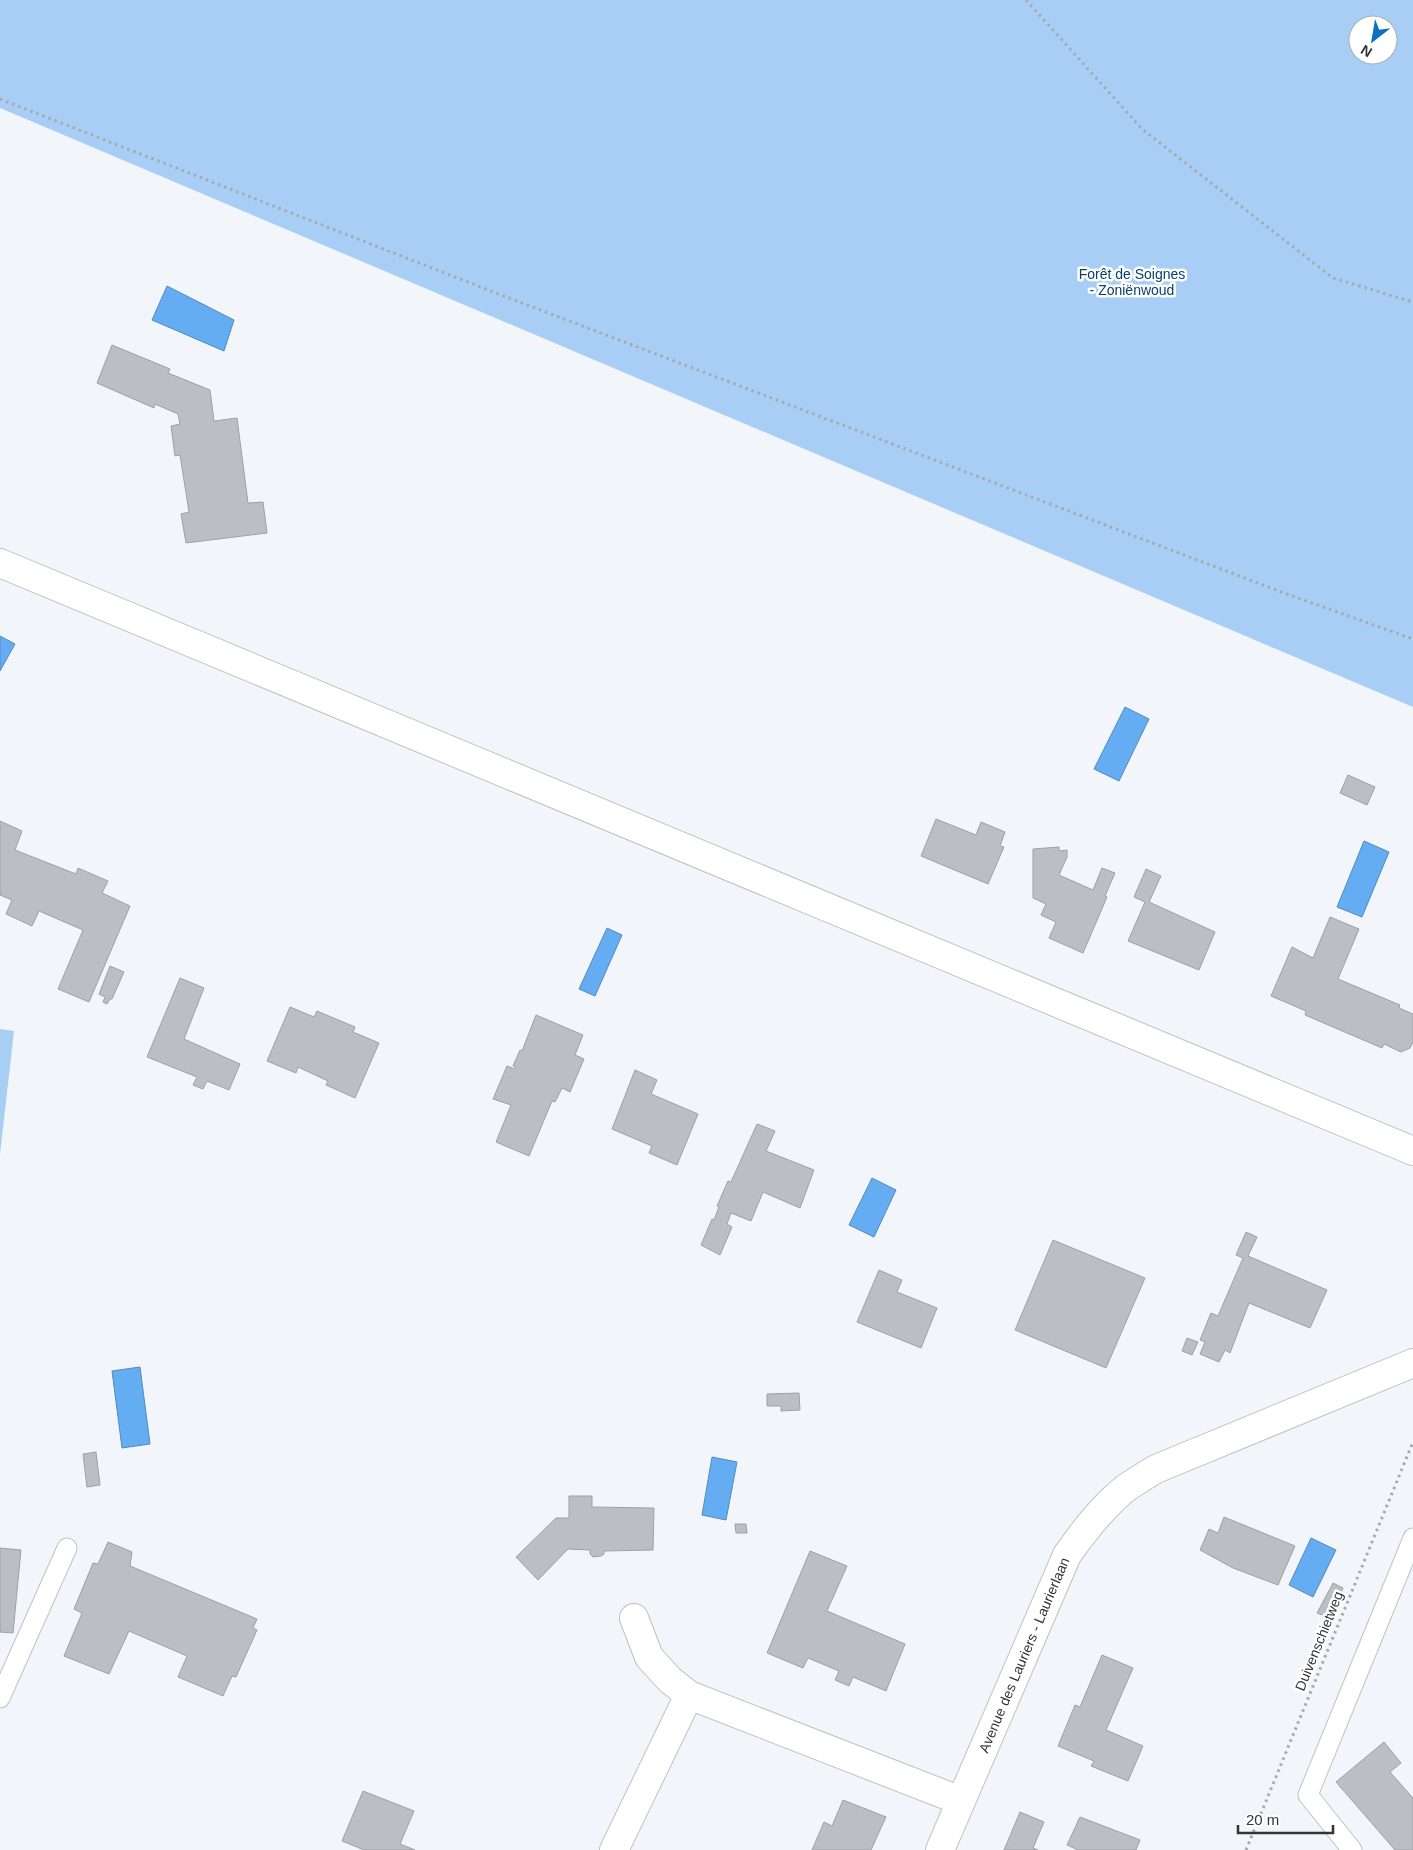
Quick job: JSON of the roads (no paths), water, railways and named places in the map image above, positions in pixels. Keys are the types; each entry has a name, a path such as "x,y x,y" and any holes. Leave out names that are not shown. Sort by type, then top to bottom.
{"street":[{"path":"0,563 1413,1151"},
{"name":"Avenue des Lauriers - Laurierlaan","path":"940,1850 1067,1555 1083,1532 1105,1508 1126,1488 1156,1468 1413,1363"},
{"path":"634,1618 649,1657 670,1680 690,1695 961,1802"},
{"path":"614,1850 690,1695"}],"lane":[{"path":"1352,1850 1308,1795 1413,1538"},
{"path":"0,1698 67,1548"}],"water":[{"path":"167,286 234,320 224,351 152,320"},
{"path":"0,636 15,644 0,671"},
{"path":"1125,707 1149,719 1119,781 1094,769"},
{"path":"1364,841 1389,852 1362,917 1337,907"},
{"path":"607,928 622,935 595,996 579,989"},
{"path":"872,1178 896,1190 874,1237 849,1225"},
{"path":"140,1367 150,1444 122,1448 112,1371"},
{"path":"712,1457 737,1462 726,1520 702,1515"},
{"path":"1311,1538 1336,1550 1313,1597 1289,1585"}],"park label":[{"name":"Forêt de Soignes - Zoniënwoud","path":"1132,282"}]}
